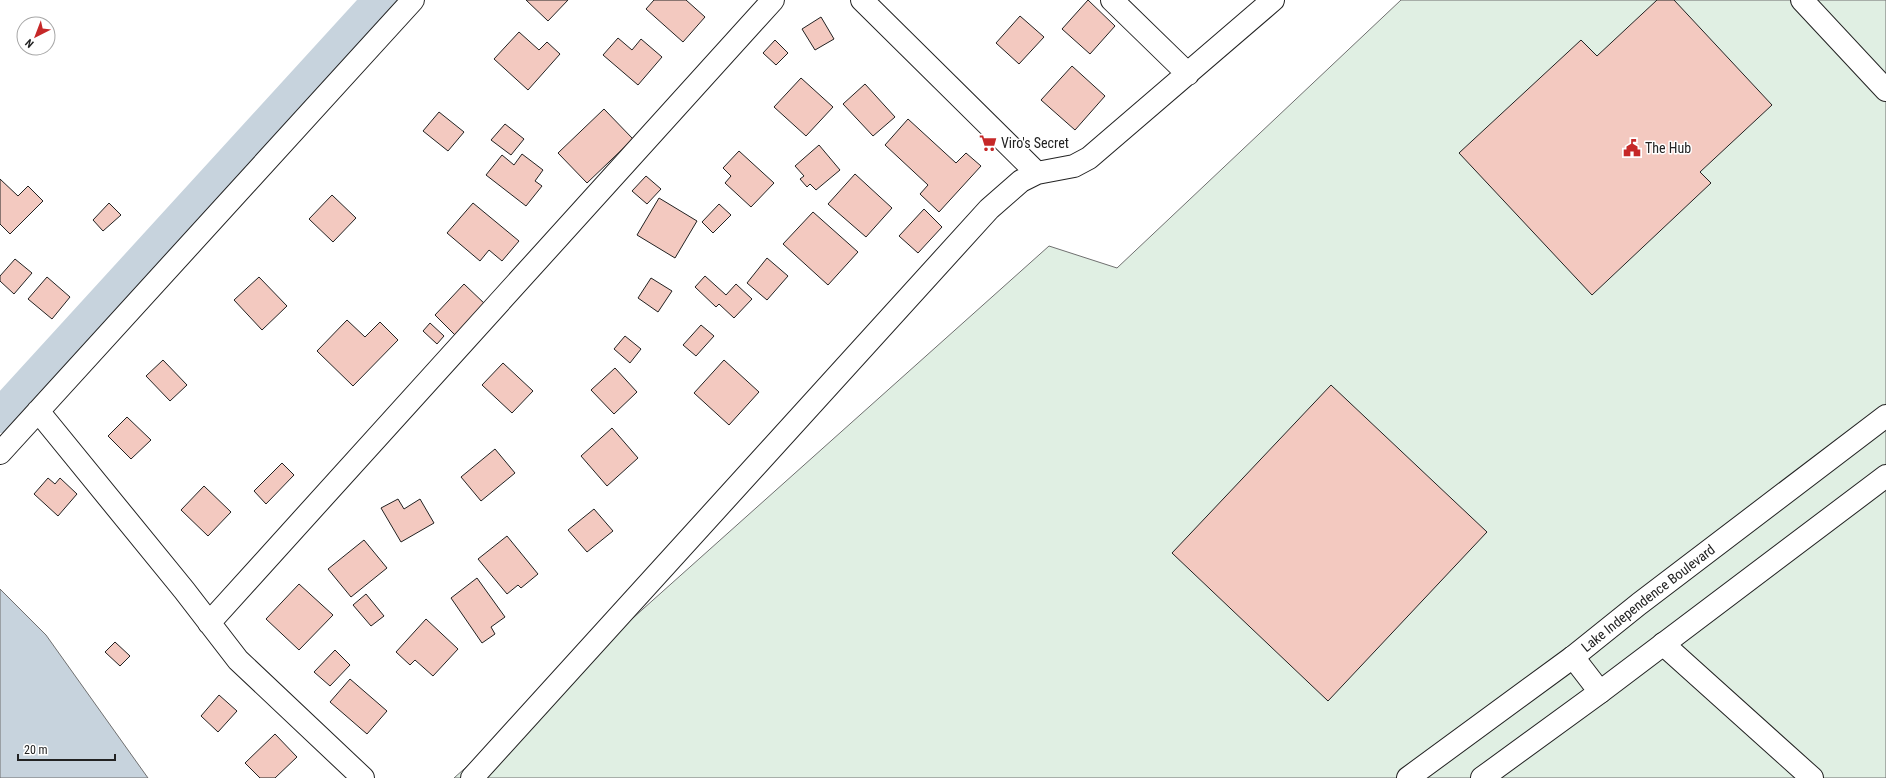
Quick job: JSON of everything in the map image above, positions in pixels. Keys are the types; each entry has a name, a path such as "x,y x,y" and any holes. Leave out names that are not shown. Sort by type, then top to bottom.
{"main road":[{"path":"0,453 413,0"},
{"path":"209,623 773,0"},
{"path":"862,0 1036,173"},
{"path":"1112,0 1188,74"},
{"path":"472,778 989,209 1021,181 1036,173 1074,166 1089,158 1273,0"},
{"path":"1802,0 1886,90"},
{"path":"38,411 184,590 238,660 363,778"},
{"name":"Lake Independence Boulevard","path":"1408,778 1573,656 1886,416"},
{"path":"1482,778 1600,692 1886,476"},
{"path":"1663,644 1812,778"},
{"path":"1573,656 1600,692"}],"green space":[{"path":"1401,0 1886,0 1886,778 454,778 1049,246 1117,268"}],"shaded area":[{"path":"0,589 46,635 148,778 0,778"}],"building":[{"path":"526,0 568,0 548,21"},
{"path":"654,0 686,0 705,17 683,42 646,9"},
{"path":"1088,0 1115,26 1090,54 1062,29"},
{"path":"1657,0 1674,0 1772,105 1700,172 1711,183 1592,295 1459,153 1581,40 1597,56"},
{"path":"1020,16 1044,37 1019,64 996,43"},
{"path":"821,17 834,39 815,50 802,29"},
{"path":"519,32 539,50 547,42 560,54 528,90 494,59"},
{"path":"618,38 632,50 641,39 662,57 638,85 603,55"},
{"path":"775,40 788,53 776,65 763,53"},
{"path":"1072,66 1105,96 1075,130 1041,100"},
{"path":"801,78 833,107 806,136 774,107"},
{"path":"865,84 895,117 873,136 843,104"},
{"path":"604,109 633,139 587,183 558,153"},
{"path":"439,112 464,132 448,151 423,131"},
{"path":"908,119 956,163 966,153 981,166 939,212 920,194 928,185 885,145"},
{"path":"505,124 524,139 511,155 491,140"},
{"path":"819,145 840,170 816,190 810,184 807,187 800,179 804,176 795,166"},
{"path":"739,151 774,183 751,207 725,183 731,176 723,168"},
{"path":"522,154 543,170 535,181 542,186 526,206 486,175 502,155 514,165"},
{"path":"855,174 892,208 866,237 828,204"},
{"path":"646,176 661,189 647,204 632,191"},
{"path":"0,179 18,196 28,186 43,201 10,234 0,224"},
{"path":"332,195 356,218 333,242 309,219"},
{"path":"659,198 697,221 675,258 637,235"},
{"path":"109,203 121,215 103,231 93,220"},
{"path":"473,203 519,241 502,261 489,250 480,261 447,233"},
{"path":"719,204 731,215 713,233 702,222"},
{"path":"924,209 942,227 918,253 899,236"},
{"path":"813,212 858,252 828,285 783,244"},
{"path":"767,258 788,276 767,300 747,283"},
{"path":"15,259 32,273 14,294 0,281 0,276"},
{"path":"705,276 726,295 736,284 752,299 734,318 719,304 716,307 695,287"},
{"path":"47,277 70,297 52,319 28,299"},
{"path":"259,277 287,306 262,330 234,300"},
{"path":"651,278 672,291 658,312 638,298"},
{"path":"464,284 486,305 456,336 435,315"},
{"path":"347,320 365,337 380,322 398,340 353,386 317,351"},
{"path":"430,323 444,336 437,344 423,331"},
{"path":"701,325 714,336 696,356 683,345"},
{"path":"625,336 641,349 630,363 614,349"},
{"path":"163,360 187,385 170,401 146,376"},
{"path":"724,360 759,392 729,425 694,393"},
{"path":"503,363 533,391 512,413 482,385"},
{"path":"615,368 637,392 614,414 591,390"},
{"path":"1331,385 1487,532 1328,701 1172,553"},
{"path":"127,417 151,440 131,459 108,436"},
{"path":"612,428 638,458 607,486 581,456"},
{"path":"495,449 515,473 481,501 461,477"},
{"path":"282,463 294,475 266,504 254,491"},
{"path":"48,478 55,484 60,478 77,494 58,516 34,494"},
{"path":"204,486 231,512 208,536 181,510"},
{"path":"398,499 404,509 420,499 434,523 401,542 381,508"},
{"path":"594,509 613,531 587,552 568,530"},
{"path":"507,536 538,574 521,588 518,585 507,594 478,559"},
{"path":"364,540 387,568 351,597 328,569"},
{"path":"477,578 505,617 491,627 495,634 482,643 451,598"},
{"path":"299,584 333,615 299,650 266,619"},
{"path":"366,594 384,616 371,626 353,605"},
{"path":"426,619 458,649 433,676 415,660 410,665 396,652"},
{"path":"115,642 130,656 120,666 105,652"},
{"path":"335,650 350,665 330,686 314,672"},
{"path":"350,679 387,711 367,734 330,702"},
{"path":"219,695 237,711 218,732 201,716"},
{"path":"275,734 297,757 275,778 260,778 245,763"}],"waterway":[{"path":"0,416 380,0"}],"place":[{"name":"Viro's Secret","path":"988,143"},
{"name":"The Hub","path":"1632,148"}]}
